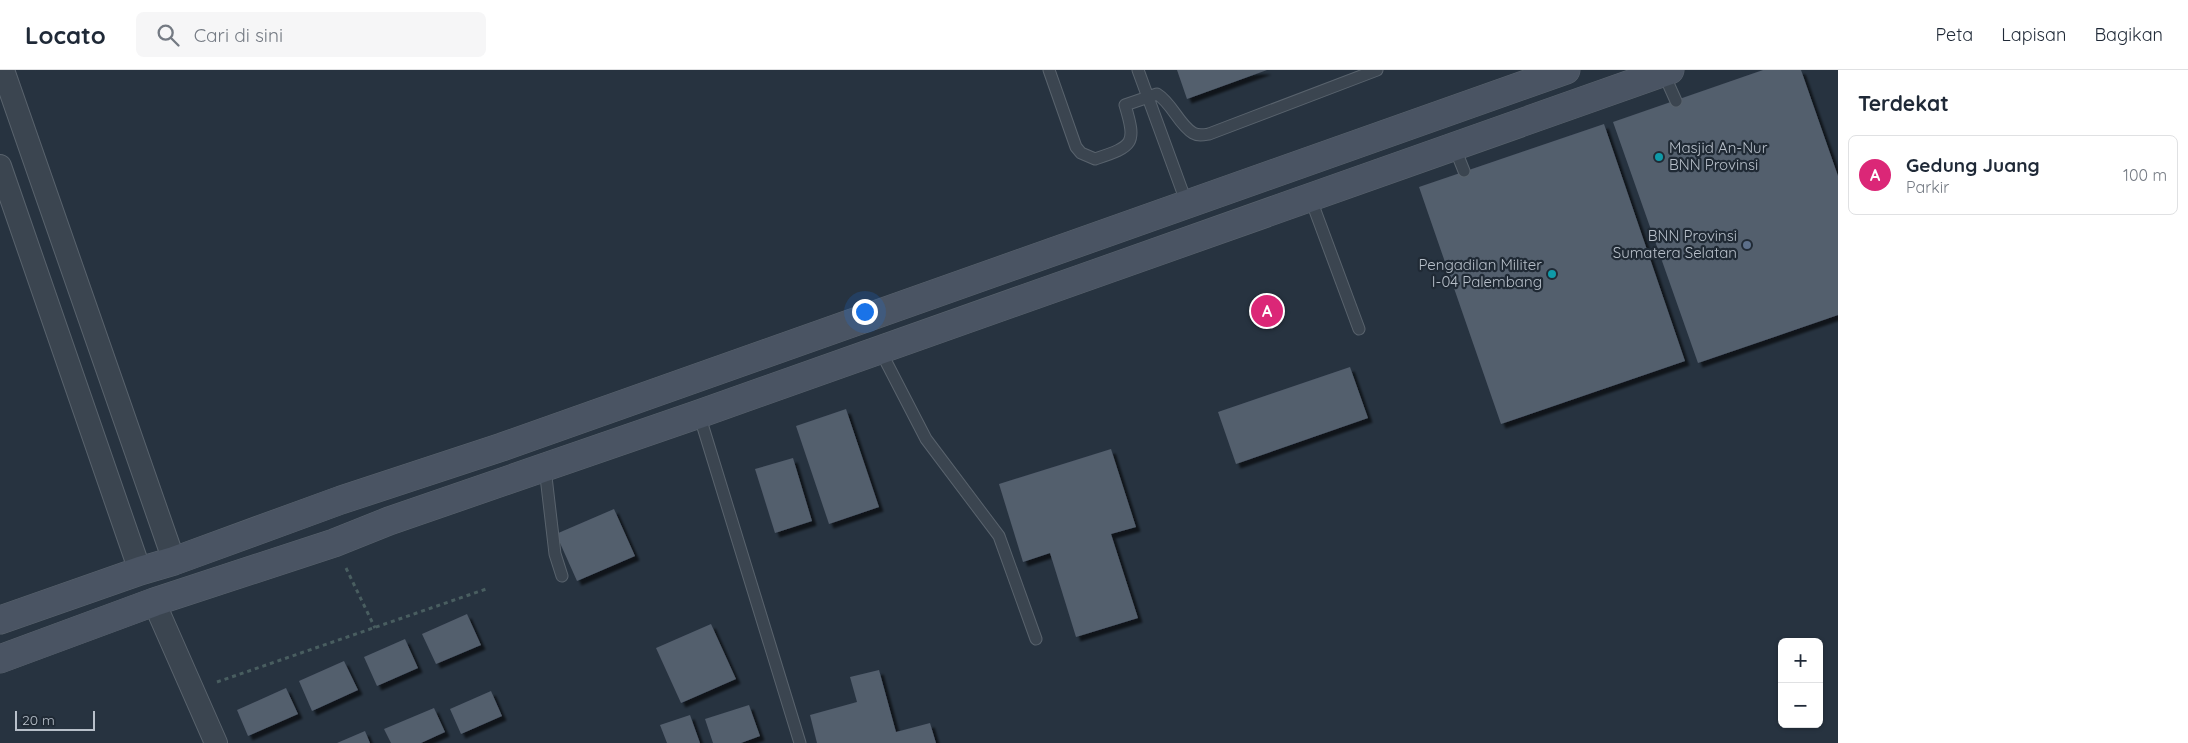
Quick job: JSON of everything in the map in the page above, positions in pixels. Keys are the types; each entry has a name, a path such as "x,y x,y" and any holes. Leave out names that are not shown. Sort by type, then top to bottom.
{"street":[{"path":"0,620 140,570 174,561 341,500 511,444 1566,70"},
{"path":"0,659 154,602 334,543 389,521 699,414 1665,71"},
{"path":"4,81 174,561 189,592"},
{"path":"0,166 140,570 216,743"}],"lane":[{"path":"1049,70 1076,147 1081,153 1095,159 1127,146 1132,140 1132,130 1125,105 1157,94 1166,99 1192,133 1199,135 1209,134 1377,70"},
{"path":"1138,70 1187,204"},
{"path":"1665,71 1676,101"},
{"path":"1454,146 1464,171"},
{"path":"1310,197 1359,329"},
{"path":"880,350 926,439 999,536 1036,639"},
{"path":"699,414 800,743"},
{"path":"545,468 555,554 562,576"}],"path":[{"path":"334,543 375,628"},
{"path":"193,690 489,588"}],"building":[{"path":"1177,70 1267,70 1187,99"},
{"name":"BNN Provinsi Sumatera Selatan","path":"1763,70 1801,70 1838,176 1838,315 1698,363 1613,122"},
{"name":"Pengadilan Militer I-04 Palembang","path":"1604,124 1685,361 1501,424 1419,187"},
{"path":"1350,367 1368,418 1236,464 1218,412"},
{"path":"846,409 879,507 829,524 796,426"},
{"path":"1111,449 1136,527 1111,534 1138,618 1076,637 1050,553 1023,562 999,484"},
{"path":"793,458 812,521 775,533 755,469"},
{"path":"614,509 635,556 577,581 556,534"},
{"path":"467,614 481,645 436,664 422,634"},
{"path":"711,624 736,679 681,703 656,648"},
{"path":"405,639 418,668 377,686 364,657"},
{"path":"344,661 358,690 312,711 299,681"},
{"path":"879,670 896,732 930,723 936,743 817,743 810,715 857,702 850,677"},
{"path":"286,688 298,714 248,736 237,710"},
{"path":"491,691 502,716 461,734 450,709"},
{"path":"749,705 760,736 741,743 713,743 705,719"},
{"path":"434,708 445,732 421,743 391,743 384,729"},
{"path":"690,715 700,743 667,743 660,725"},
{"path":"365,731 370,743 337,743"}],"place":[{"name":"Masjid An-Nur BNN Provinsi","path":"1659,157"},
{"name":"BNN Provinsi Sumatera Selatan","path":"1747,245"},
{"name":"Pengadilan Militer I-04 Palembang","path":"1552,274"},
{"name":"Gedung Juang","path":"1267,311"}]}
